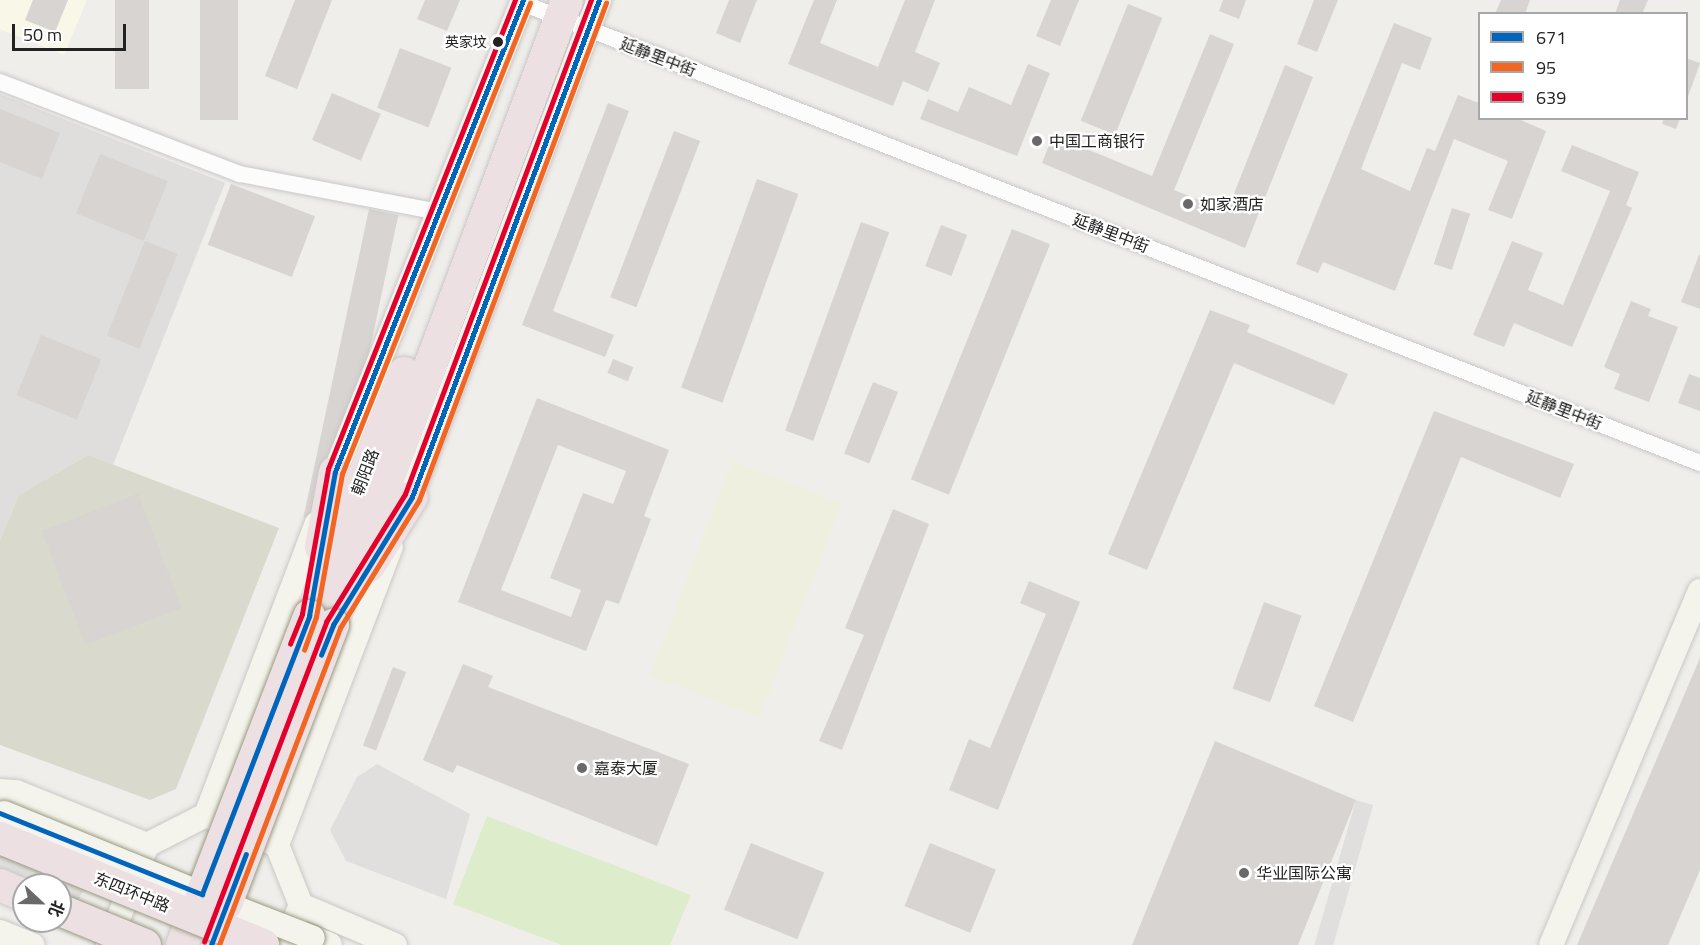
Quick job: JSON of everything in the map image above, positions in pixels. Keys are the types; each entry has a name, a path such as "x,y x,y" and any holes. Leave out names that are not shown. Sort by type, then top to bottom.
{"highway":[{"name":"朝阳路","path":"182,945 214,899 551,9"},
{"path":"321,621 335,472"},
{"path":"321,621 412,497"},
{"name":"东四环中路","path":"1,814 263,945"},
{"name":"朝阳路","path":"211,945 214,899"},
{"path":"72,915 145,945"}],"street":[{"name":"朝阳路","path":"551,9 599,0"},
{"name":"朝阳路","path":"206,815 335,472 439,212 551,9"},
{"name":"朝阳路","path":"277,845 412,497 551,9"},
{"name":"延静里中街","path":"551,9 1700,463"},
{"path":"0,82 240,174 439,212"},
{"path":"1551,945 1700,591"},
{"path":"1,814 16,792 147,845"},
{"name":"东四环中路","path":"1,814 322,941"},
{"path":"108,945 147,845 206,815 277,845 301,905 284,945"},
{"path":"301,905 395,945"},
{"path":"0,932 33,945"}],"shaded area":[{"path":"0,0 87,0 64,55 0,29"},
{"path":"0,94 225,183 113,465 88,455 19,495 0,540"},
{"path":"88,455 279,528 176,789 150,800 0,745 0,540 19,495"},
{"path":"377,764 470,814 446,899 346,861 330,830 357,777"},
{"path":"1356,800 1373,805 1333,945 1314,945"},
{"path":"0,854 47,873 12,873 12,892 0,898"},
{"path":"72,883 84,888 72,916"}],"green space":[{"path":"732,461 842,503 760,718 650,676"},
{"path":"487,816 691,895 670,945 562,945 453,904"}],"building":[{"path":"33,0 68,0 55,32 25,20"},
{"path":"115,0 149,0 149,89 115,89"},
{"path":"200,0 238,0 238,120 200,120"},
{"path":"295,0 332,0 297,89 265,76"},
{"path":"425,0 460,0 447,31 417,19"},
{"path":"729,0 757,0 740,43 716,33"},
{"path":"814,0 837,0 820,43 878,67 905,0 935,0 915,52 940,63 928,92 903,81 893,106 788,64"},
{"path":"1051,0 1079,0 1060,46 1036,36"},
{"path":"1223,0 1246,0 1239,19 1219,11"},
{"path":"1314,0 1338,0 1317,52 1297,44"},
{"path":"1501,0 1530,0 1526,12 1496,12"},
{"path":"1620,0 1648,0 1643,12 1616,12"},
{"path":"1128,4 1162,18 1115,135 1081,121"},
{"path":"1394,23 1432,38 1420,70 1402,63 1361,169 1410,191 1427,148 1435,151 1458,95 1478,103 1478,120 1521,120 1546,131 1512,219 1488,210 1508,161 1454,139 1395,291 1323,262 1318,273 1296,264"},
{"path":"1210,34 1234,44 1174,190 1227,211 1285,65 1313,77 1245,248 1042,163 1053,135 1152,176"},
{"path":"400,48 451,68 428,127 377,108"},
{"path":"1688,59 1700,63 1688,96"},
{"path":"1028,64 1050,73 1017,156 920,119 928,99 958,112 969,87 1011,105"},
{"path":"332,93 381,114 361,161 312,140"},
{"path":"608,103 629,111 553,311 614,335 605,357 522,325"},
{"path":"0,109 60,133 42,179 0,162"},
{"path":"1663,120 1679,120 1676,129 1662,124"},
{"path":"674,131 700,141 636,307 610,297"},
{"path":"1572,145 1639,172 1626,205 1632,208 1572,347 1514,323 1504,347 1473,335 1512,241 1543,253 1528,290 1563,305 1610,191 1561,171"},
{"path":"100,154 168,181 144,241 76,213"},
{"path":"757,179 798,194 722,403 681,388"},
{"path":"231,184 315,216 292,277 208,245"},
{"path":"1452,208 1470,214 1452,270 1434,264"},
{"path":"369,209 398,215 333,523 304,517"},
{"path":"861,222 889,232 813,441 785,431"},
{"path":"941,225 967,235 951,276 925,266"},
{"path":"1012,229 1050,244 949,495 911,479"},
{"path":"145,241 177,254 139,349 107,336"},
{"path":"1700,255 1700,309 1681,302"},
{"path":"1631,301 1651,309 1648,316 1678,327 1649,402 1614,389 1620,374 1604,367"},
{"path":"1210,310 1250,325 1247,332 1348,374 1334,405 1234,363 1147,570 1108,554"},
{"path":"41,335 101,359 77,420 17,395"},
{"path":"613,359 633,367 628,381 607,373"},
{"path":"1689,374 1700,378 1700,411 1678,403"},
{"path":"873,382 898,392 869,464 844,453"},
{"path":"537,398 669,450 644,516 651,519 619,604 606,600 586,651 458,602","holes":["558,445 626,471 613,504 583,493 550,578 581,590 571,617 501,590"]},
{"path":"1434,411 1574,464 1560,498 1461,457 1353,722 1314,706"},
{"path":"138,494 182,608 86,645 42,531"},
{"path":"893,509 929,524 842,750 819,741 864,635 845,628"},
{"path":"1029,581 1080,602 998,810 949,790 969,739 990,748 1046,614 1020,603"},
{"path":"1264,602 1302,616 1270,702 1233,688"},
{"path":"1700,658 1700,870 1668,945 1577,945"},
{"name":"嘉泰大厦","path":"463,664 493,676 488,687 689,764 657,846 457,765 453,773 423,760"},
{"path":"393,667 406,672 376,750 363,745"},
{"name":"华业国际公寓","path":"1215,741 1356,800 1298,945 1132,945"},
{"path":"751,843 824,873 797,939 724,910"},
{"path":"930,843 996,870 970,933 905,906"}],"transit line":[{"name":"639","path":"290,644 302,614 328,469 515,0"},
{"name":"671","path":"0,813 202,894 309,616 335,472 523,0"},
{"name":"639","path":"204,942 326,622 405,494 591,0"},
{"name":"671","path":"321,655 333,625 412,497 599,0"},
{"name":"95","path":"304,650 316,617 342,474 530,3"},
{"name":"95","path":"219,945 340,628 419,500 606,3"},
{"name":"671","path":"211,945 246,854"}],"place":[{"name":"英家坟","path":"498,42"},
{"name":"中国工商银行","path":"1037,141"},
{"name":"如家酒店","path":"1188,204"},
{"name":"嘉泰大厦","path":"582,768"},
{"name":"华业国际公寓","path":"1244,873"}]}
